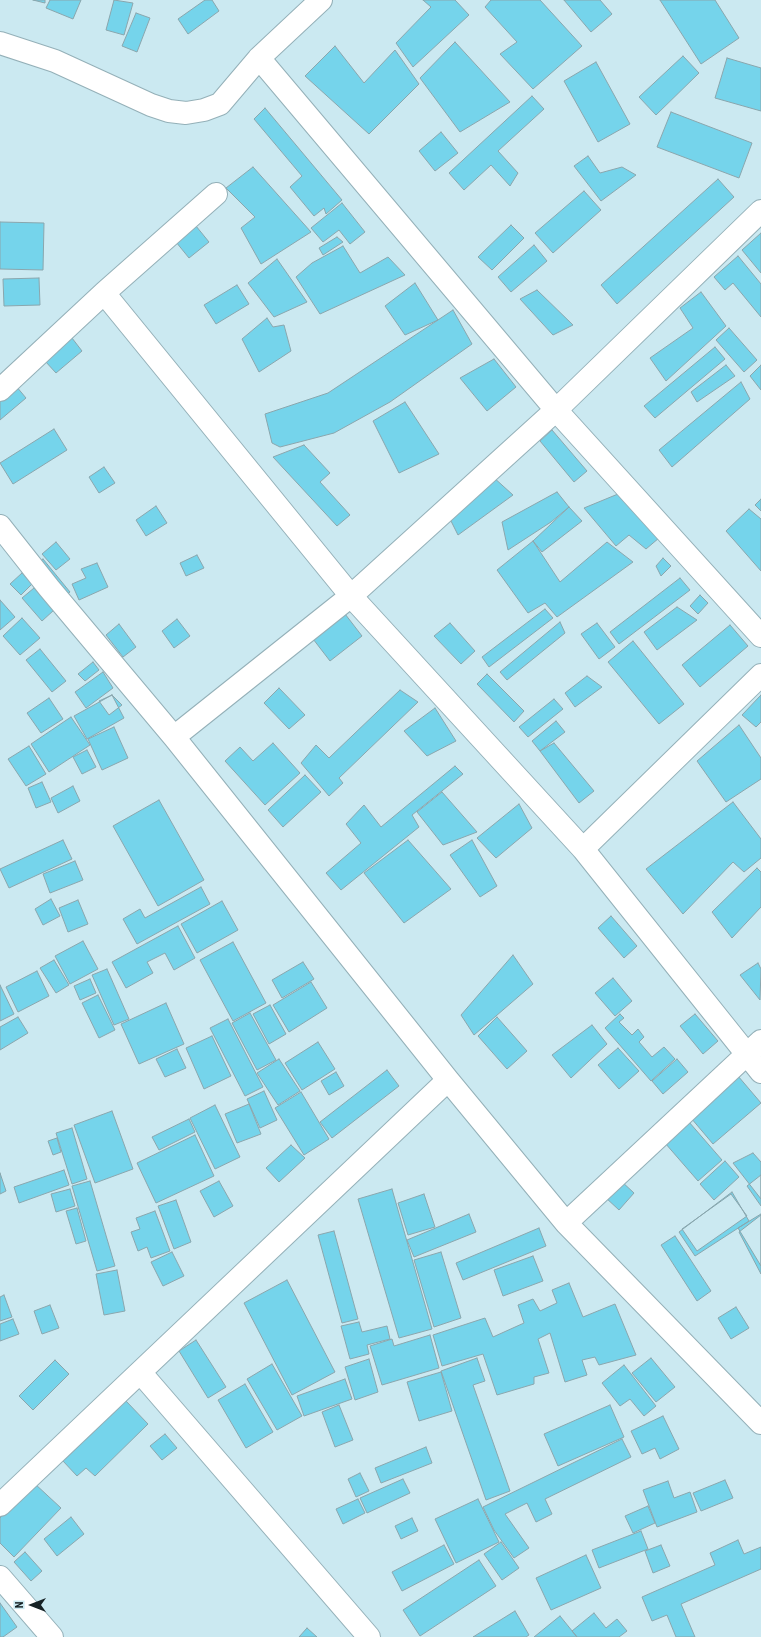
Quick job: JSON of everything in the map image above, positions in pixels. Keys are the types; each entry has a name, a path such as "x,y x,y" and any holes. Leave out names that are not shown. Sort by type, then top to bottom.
{"street":[{"path":"0,43 55,62 151,105 169,111 186,113 204,110 220,104 259,58 321,0"},
{"path":"259,58 556,410 761,636"},
{"path":"0,390 104,293 216,194"},
{"path":"174,737 351,596 556,410 761,211"},
{"path":"104,293 351,596 583,849 754,1048 761,1072"},
{"path":"0,526 174,737 448,1080 566,1223 761,1423"},
{"path":"583,849 761,675"},
{"path":"566,1223 754,1048"},
{"path":"0,1505 448,1080"},
{"path":"140,1372 369,1637"},
{"path":"0,1577 52,1637"}],"building":[{"path":"33,0 45,0 45,3"},
{"path":"50,0 81,0 73,19 46,8"},
{"path":"114,0 133,3 124,35 106,30"},
{"path":"205,0 212,0 219,11 188,34 178,19"},
{"path":"423,0 455,0 469,15 413,67 396,43 431,7"},
{"path":"491,0 540,0 582,46 533,89 500,54 517,42 485,7"},
{"path":"564,0 600,0 612,14 591,32"},
{"path":"660,0 715,0 739,38 701,64"},
{"path":"136,13 150,18 137,52 122,46"},
{"path":"455,42 510,102 460,132 420,78"},
{"path":"335,46 364,83 395,50 419,84 369,134 305,76"},
{"path":"683,56 699,73 656,115 639,97"},
{"path":"727,58 761,68 761,111 715,98"},
{"path":"596,62 630,124 598,142 564,81"},
{"path":"532,96 544,109 498,151 518,173 510,186 491,165 464,190 449,173"},
{"path":"265,108 342,200 326,214 324,208 314,216 290,187 302,176 254,119"},
{"path":"671,112 752,143 739,178 657,147"},
{"path":"441,132 458,153 435,171 419,151"},
{"path":"588,156 600,173 622,167 636,175 601,201 574,166"},
{"path":"253,167 311,232 261,264 241,228 255,217 226,188"},
{"path":"718,179 734,197 617,304 601,285"},
{"path":"584,191 601,210 553,253 535,233"},
{"path":"342,203 365,232 350,244 339,230 323,242 311,228"},
{"path":"0,222 44,223 43,270 0,269"},
{"path":"511,225 524,238 492,270 478,257"},
{"path":"196,226 209,242 189,258 176,242"},
{"path":"761,233 761,273 742,250"},
{"path":"337,237 343,242 323,255 319,248"},
{"path":"534,245 547,261 511,292 498,277"},
{"path":"343,246 360,273 388,257 405,275 320,314 296,277 312,263"},
{"path":"738,256 761,284 761,317 733,283 725,290 714,277"},
{"path":"277,259 307,302 274,317 248,283"},
{"path":"39,278 40,305 4,306 3,279"},
{"path":"415,283 438,320 405,335 385,306"},
{"path":"237,285 249,304 216,324 204,305"},
{"path":"537,290 573,325 553,335 520,299"},
{"path":"701,292 726,326 666,381 650,358 693,328 680,308"},
{"path":"453,310 472,344 390,402 334,433 280,447 272,443 265,414 328,393"},
{"path":"267,318 273,327 284,325 291,351 259,372 242,339"},
{"path":"729,328 757,360 744,372 716,340"},
{"path":"72,338 82,351 56,373 45,361"},
{"path":"715,347 725,359 655,418 644,406"},
{"path":"494,359 516,387 487,411 460,378"},
{"path":"726,365 735,376 697,402 691,392"},
{"path":"761,365 761,390 750,376"},
{"path":"741,382 750,399 672,467 659,450"},
{"path":"16,386 26,398 0,420 0,398"},
{"path":"405,402 439,454 399,473 373,421"},
{"path":"54,429 67,450 13,484 0,463"},
{"path":"552,430 587,471 574,482 540,441"},
{"path":"304,445 330,473 320,482 350,515 337,526 273,457"},
{"path":"104,467 115,483 99,493 89,477"},
{"path":"492,476 513,495 458,535 449,517"},
{"path":"557,492 569,507 551,522 508,550 502,522"},
{"path":"618,494 659,538 646,549 629,535 616,546 584,508"},
{"path":"761,499 761,511 755,505"},
{"path":"156,506 167,523 146,536 136,520"},
{"path":"569,507 582,521 542,552 533,541"},
{"path":"749,509 761,519 761,571 726,531"},
{"path":"533,541 560,582 607,542 633,562 557,617 545,603 528,613 497,570"},
{"path":"56,542 70,559 56,570 42,554"},
{"path":"197,555 204,568 186,576 180,563"},
{"path":"663,558 671,566 661,576 656,566"},
{"path":"43,559 70,592 61,599 35,565"},
{"path":"97,563 108,587 79,600 72,584 86,578 81,569"},
{"path":"22,573 32,584 21,595 10,584"},
{"path":"680,578 690,590 619,644 610,632"},
{"path":"34,588 54,610 42,621 22,598"},
{"path":"700,595 708,603 698,614 690,606"},
{"path":"0,600 15,617 0,630"},
{"path":"677,607 697,620 657,650 644,632"},
{"path":"545,609 553,618 489,667 482,657"},
{"path":"342,610 362,636 330,661 310,635"},
{"path":"22,618 40,638 20,655 3,636"},
{"path":"177,619 190,636 174,648 162,631"},
{"path":"560,622 565,633 507,680 500,672"},
{"path":"450,623 475,651 461,664 434,636"},
{"path":"597,623 615,647 599,659 581,634"},
{"path":"119,624 136,647 123,657 106,635"},
{"path":"730,625 748,646 700,687 682,665"},
{"path":"633,641 684,704 659,724 608,662"},
{"path":"40,649 66,681 52,692 26,660"},
{"path":"93,662 99,670 85,681 78,674"},
{"path":"103,672 113,688 86,708 75,692"},
{"path":"487,674 524,711 514,722 477,684"},
{"path":"587,676 602,687 575,707 565,693"},
{"path":"279,688 305,715 289,729 264,703"},
{"path":"400,690 418,702 339,778 343,783 329,796 301,763 316,745 329,758"},
{"path":"112,695 122,705 109,715 99,701"},
{"path":"112,695 124,718 87,739 74,716"},
{"path":"761,695 761,722 756,727 742,715"},
{"path":"49,698 63,719 41,733 27,713"},
{"path":"554,699 563,709 528,737 519,727"},
{"path":"435,708 456,741 427,756 404,731"},
{"path":"71,717 90,745 49,772 31,744"},
{"path":"556,721 565,732 540,751 532,741"},
{"path":"739,725 761,758 761,779 726,802 697,761"},
{"path":"114,727 128,758 102,770 88,739"},
{"path":"273,743 300,773 265,805 225,761 240,747 253,761"},
{"path":"554,743 594,791 579,803 540,751"},
{"path":"29,746 46,774 26,786 8,759"},
{"path":"87,750 96,767 82,774 73,757"},
{"path":"455,766 463,774 412,815 419,827 341,890 326,873 361,843 346,824 364,805 381,827"},
{"path":"305,775 321,792 283,827 268,810"},
{"path":"42,782 51,802 36,808 28,788"},
{"path":"73,786 80,801 58,813 51,798"},
{"path":"442,792 477,832 443,845 417,812"},
{"path":"159,800 204,880 158,906 113,826"},
{"path":"733,802 761,839 761,858 744,872 733,862 683,914 646,869"},
{"path":"519,804 532,828 496,858 477,838"},
{"path":"63,840 72,859 9,888 0,869"},
{"path":"408,840 451,889 404,923 364,873"},
{"path":"472,840 497,886 480,897 450,855"},
{"path":"75,861 83,880 50,893 43,874"},
{"path":"757,868 761,872 761,907 732,938 712,912"},
{"path":"201,887 210,904 137,944 123,919 140,909 145,918"},
{"path":"51,899 60,916 43,925 35,909"},
{"path":"78,900 88,924 68,932 59,908"},
{"path":"222,901 238,930 197,953 181,924"},
{"path":"611,916 637,946 624,958 598,928"},
{"path":"178,926 195,958 174,970 165,953 147,962 153,973 126,988 112,962"},
{"path":"83,941 98,969 70,984 55,956"},
{"path":"233,942 266,1003 233,1021 200,960"},
{"path":"513,955 533,984 474,1035 461,1015"},
{"path":"54,960 69,985 56,993 40,968"},
{"path":"303,962 314,979 282,998 272,980"},
{"path":"758,963 761,969 760,1000 740,975"},
{"path":"107,969 129,1019 114,1025 92,975"},
{"path":"37,971 49,996 18,1012 6,987"},
{"path":"613,978 632,1001 615,1016 595,993"},
{"path":"90,979 96,993 80,1000 74,986"},
{"path":"311,982 327,1008 289,1032 273,1005"},
{"path":"0,985 14,1014 0,1021"},
{"path":"98,995 115,1030 99,1038 82,1003"},
{"path":"166,1003 184,1044 139,1064 121,1024"},
{"path":"270,1005 286,1034 269,1044 253,1014"},
{"path":"250,1013 276,1060 257,1070 232,1023"},
{"path":"620,1014 624,1018 619,1022 632,1035 638,1029 644,1037 639,1042 652,1057 664,1047 675,1059 651,1081 605,1028"},
{"path":"695,1014 718,1041 703,1054 680,1026"},
{"path":"18,1017 28,1033 0,1050 0,1027"},
{"path":"497,1017 527,1051 507,1069 478,1036"},
{"path":"228,1019 263,1087 245,1096 210,1028"},
{"path":"592,1025 607,1044 571,1078 552,1055"},
{"path":"212,1036 231,1076 204,1089 186,1048"},
{"path":"318,1042 335,1069 302,1090 285,1063"},
{"path":"618,1048 639,1071 619,1089 598,1065"},
{"path":"177,1049 186,1068 165,1077 156,1059"},
{"path":"279,1059 300,1091 278,1105 257,1073"},
{"path":"677,1059 688,1072 663,1094 652,1081"},
{"path":"387,1070 399,1086 332,1138 320,1122"},
{"path":"336,1072 344,1086 329,1095 321,1081"},
{"path":"738,1076 761,1103 713,1144 691,1118"},
{"path":"264,1091 277,1120 260,1128 247,1099"},
{"path":"301,1092 329,1139 304,1155 275,1108"},
{"path":"249,1104 261,1134 237,1143 225,1114"},
{"path":"215,1105 240,1157 215,1169 190,1118"},
{"path":"112,1111 133,1169 95,1183 74,1125"},
{"path":"189,1119 195,1132 159,1150 152,1137"},
{"path":"689,1122 722,1160 698,1181 665,1143"},
{"path":"72,1128 87,1179 72,1184 56,1133"},
{"path":"195,1135 214,1176 156,1203 137,1163"},
{"path":"57,1138 61,1152 53,1155 48,1141"},
{"path":"291,1145 305,1158 279,1182 266,1168"},
{"path":"753,1153 761,1162 761,1199 733,1163"},
{"path":"725,1161 739,1177 714,1200 700,1184"},
{"path":"64,1170 69,1185 19,1203 14,1187"},
{"path":"0,1173 6,1191 0,1194"},
{"path":"761,1175 761,1206 747,1186"},
{"path":"620,1180 634,1193 619,1210 605,1197"},
{"path":"90,1181 115,1266 97,1271 72,1186"},
{"path":"219,1181 233,1206 214,1217 200,1191"},
{"path":"70,1189 75,1206 56,1212 51,1194"},
{"path":"392,1189 432,1329 399,1338 358,1199"},
{"path":"732,1192 749,1221 695,1256 679,1232"},
{"path":"424,1194 435,1227 408,1235 398,1203"},
{"path":"731,1194 747,1216 697,1251 682,1229"},
{"path":"176,1200 191,1242 174,1249 158,1206"},
{"path":"77,1208 86,1241 76,1244 66,1211"},
{"path":"155,1211 170,1251 151,1258 147,1247 138,1251 131,1232 140,1229 136,1218"},
{"path":"469,1214 476,1232 414,1257 407,1240"},
{"path":"761,1214 761,1266 738,1228"},
{"path":"761,1215 761,1274 739,1232"},
{"path":"539,1228 546,1246 463,1280 456,1263"},
{"path":"334,1231 358,1319 342,1323 318,1235"},
{"path":"675,1236 711,1291 697,1301 661,1245"},
{"path":"172,1252 184,1276 163,1286 151,1262"},
{"path":"441,1252 461,1318 434,1327 414,1260"},
{"path":"533,1256 543,1281 503,1296 494,1270"},
{"path":"117,1270 125,1311 104,1315 96,1274"},
{"path":"287,1280 335,1372 292,1395 244,1303"},
{"path":"569,1283 583,1317 615,1304 636,1355 599,1365 595,1357 582,1360 587,1375 565,1382 550,1333 538,1339 549,1373 534,1377 534,1384 497,1395 483,1354 442,1366 433,1335 485,1318 493,1337 524,1323 518,1305 533,1299 540,1311 557,1303 552,1290"},
{"path":"4,1295 12,1317 0,1321 0,1297"},
{"path":"50,1305 59,1328 42,1334 34,1311"},
{"path":"736,1307 749,1328 731,1339 718,1318"},
{"path":"13,1319 19,1334 0,1341 0,1324"},
{"path":"359,1322 362,1332 387,1326 390,1339 367,1345 369,1354 350,1359 341,1326"},
{"path":"430,1335 439,1368 382,1385 370,1346 392,1339 394,1346"},
{"path":"196,1340 226,1387 208,1398 179,1351"},
{"path":"477,1358 485,1381 473,1385 510,1491 486,1500 441,1371"},
{"path":"651,1358 675,1387 656,1402 632,1373"},
{"path":"369,1359 378,1392 355,1400 345,1367"},
{"path":"55,1360 69,1374 33,1410 19,1396"},
{"path":"272,1364 302,1416 277,1430 247,1379"},
{"path":"624,1365 656,1406 644,1416 630,1399 620,1406 602,1383"},
{"path":"441,1372 452,1411 419,1421 407,1382"},
{"path":"345,1379 352,1399 304,1416 297,1396"},
{"path":"245,1384 273,1432 246,1448 218,1400"},
{"path":"126,1401 148,1424 95,1476 86,1468 77,1476 63,1461"},
{"path":"339,1405 353,1440 335,1447 322,1412"},
{"path":"610,1405 624,1437 558,1466 544,1434"},
{"path":"663,1416 679,1449 660,1459 655,1448 642,1454 631,1431"},
{"path":"165,1434 177,1448 162,1460 150,1446"},
{"path":"622,1439 631,1457 545,1499 552,1514 536,1522 527,1503 505,1514 529,1548 514,1558 494,1530 483,1507"},
{"path":"426,1447 432,1463 381,1483 375,1468"},
{"path":"360,1473 369,1491 356,1497 348,1479"},
{"path":"403,1479 410,1493 367,1513 360,1498"},
{"path":"725,1480 733,1498 701,1511 693,1493"},
{"path":"668,1481 674,1498 690,1492 697,1512 657,1527 643,1490"},
{"path":"34,1483 61,1508 14,1557 0,1543 0,1518"},
{"path":"358,1499 365,1513 343,1524 336,1509"},
{"path":"478,1499 499,1542 456,1563 435,1519"},
{"path":"648,1506 655,1523 633,1533 625,1516"},
{"path":"71,1517 84,1534 57,1556 44,1539"},
{"path":"412,1518 418,1531 401,1539 395,1526"},
{"path":"641,1531 648,1549 599,1568 592,1550"},
{"path":"738,1540 744,1554 761,1547 761,1569 681,1604 695,1637 676,1637 667,1615 652,1621 642,1597 715,1565 710,1553"},
{"path":"501,1542 519,1568 502,1580 484,1554"},
{"path":"444,1545 454,1564 402,1591 392,1572"},
{"path":"661,1545 670,1566 653,1573 645,1551"},
{"path":"25,1552 42,1571 31,1581 14,1562"},
{"path":"586,1555 601,1588 551,1610 536,1578"},
{"path":"479,1560 496,1586 420,1636 403,1610"},
{"path":"0,1603 17,1627 3,1637 0,1637"},
{"path":"515,1611 529,1635 526,1637 473,1637"},
{"path":"594,1613 606,1628 617,1619 627,1631 619,1637 577,1637 572,1631"},
{"path":"560,1616 577,1637 534,1637"},
{"path":"307,1628 317,1637 299,1637"}]}
